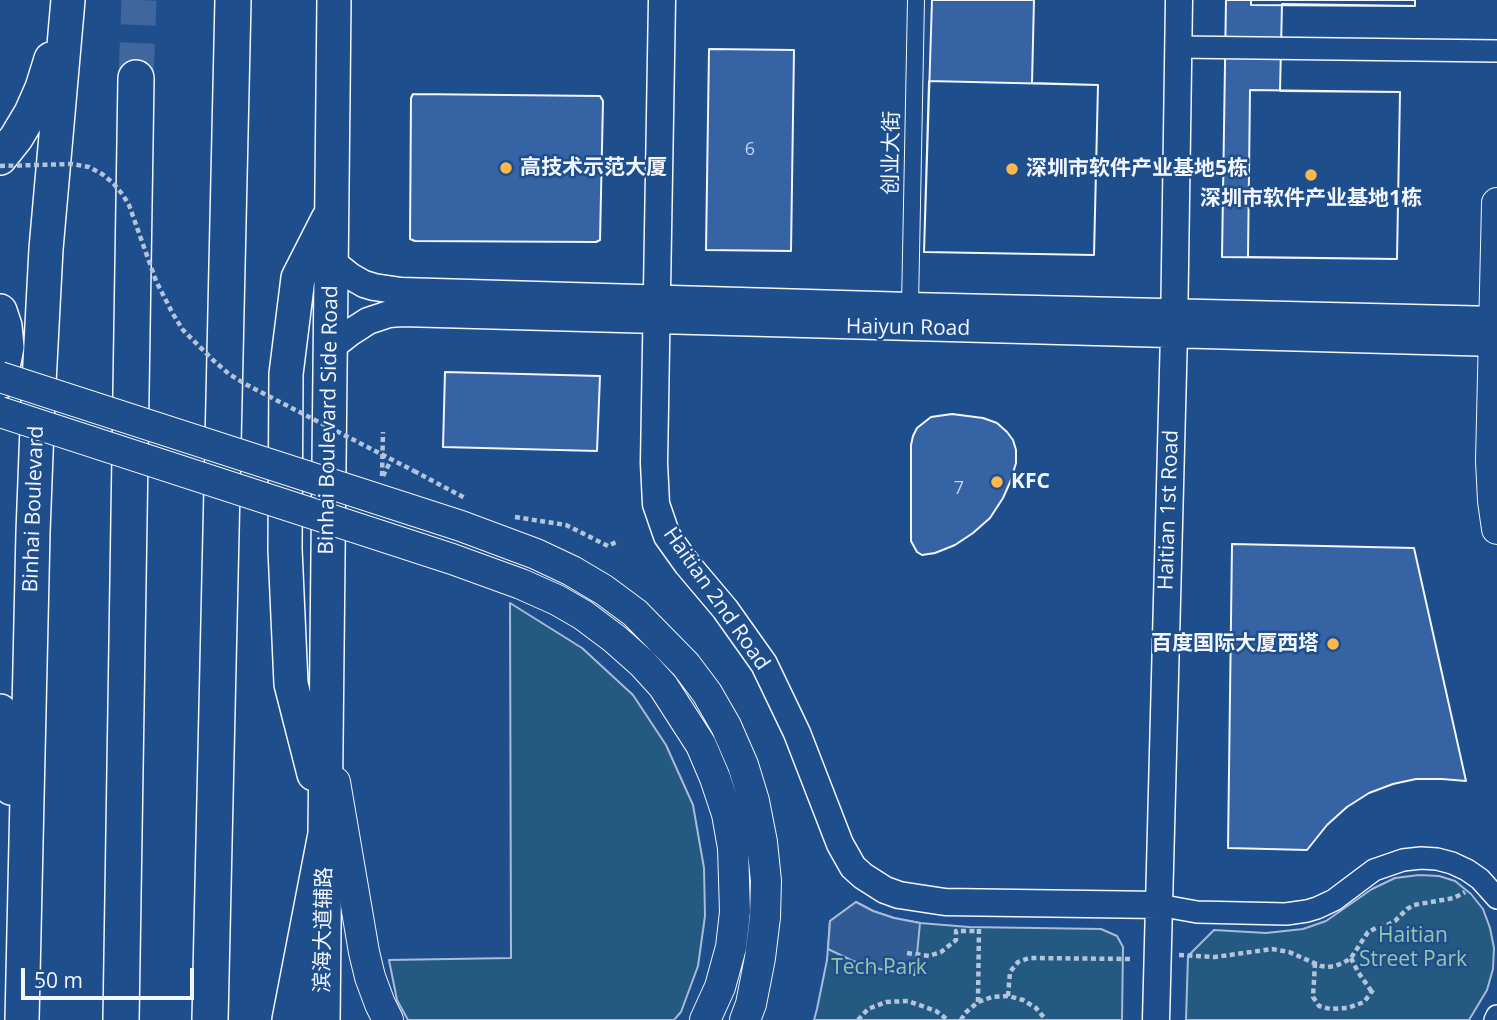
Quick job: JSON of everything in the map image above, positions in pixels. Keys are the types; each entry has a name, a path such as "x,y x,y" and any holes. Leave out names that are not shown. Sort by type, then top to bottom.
{"highway":[{"path":"210,1020 233,0"},
{"path":"121,1020 136,78"},
{"path":"290,1020 325,828"}],"main road":[{"name":"Binhai Boulevard Side Road","path":"325,828 334,0"},
{"path":"0,158 31,113 42,88 67,5"},
{"name":"Binhai Boulevard","path":"22,1020 38,402 46,249 67,5"},
{"path":"1497,203 1491,461 1497,529"},
{"path":"325,828 291,684 285,549 286,374 298,278 331,213"},
{"path":"0,311 7,347 0,379 486,535 572,571 635,613 686,665 708,693 743,765 754,801 762,842 765,917 760,958 745,1020"},
{"path":"0,412 452,559 521,584 583,615 615,639 663,685 701,745 716,778 727,814 733,848 735,912 731,947 720,987 705,1020"},
{"path":"0,711 25,889"},
{"path":"327,730 364,952 370,978 388,1020"},
{"name":"滨海大道辅路","path":"323,1020 325,828"}],"street":[{"name":"Haitian 2nd Road","path":"662,0 655,488 656,504 667,536 725,609 764,664 797,733 846,856 853,867 873,884 899,895 928,901 1158,905"},
{"name":"创业大街","path":"910,306 916,0"},
{"name":"Haitian 1st Road","path":"1156,1020 1174,322 1179,0"},
{"path":"1178,47 1497,51"},
{"name":"Haiyun Road","path":"331,261 350,276 374,287 656,310 1495,331"},
{"name":"Haiyun Road","path":"329,349 368,321 389,314 910,306 1174,322"},
{"path":"1158,905 1197,912 1286,914 1307,911 1334,900 1363,877 1388,864 1421,858 1452,863 1467,870 1480,879 1497,898"}],"path":[{"path":"0,166 72,164 89,167 102,174 113,183 129,205 156,281 183,330 220,368 238,380 468,500"},
{"path":"383,432 383,477 391,460"},
{"path":"512,516 566,526 608,546 616,542"},
{"path":"1179,956 1215,957 1272,949 1289,952 1328,967 1351,958 1368,932 1395,921 1407,909 1463,894 1480,879"},
{"path":"907,953 929,956 941,952 956,940 956,931 979,931"},
{"path":"978,1002 979,948"},
{"path":"1008,996 1010,972 1017,962 1029,958 1132,959"},
{"path":"1315,962 1313,997 1319,1006 1330,1009 1348,1008 1364,1002 1373,991 1351,958"},
{"path":"961,1020 978,1002 992,997 1008,996 1023,1000 1036,1008 1046,1020"},
{"path":"859,1020 868,1009 886,1002 908,1001 936,1011 948,1020"}],"green space":[{"path":"510,603 582,648 633,695 666,745 693,805 704,868 705,916 698,966 681,1012 674,1020 408,1020 397,1000 389,960 511,958"},
{"name":"Haitian Street Park","path":"1439,876 1455,881 1471,894 1483,909 1490,928 1494,948 1493,969 1487,990 1469,1020 1186,1020 1188,956 1214,930 1266,933 1303,929 1326,921 1372,889 1395,878"},
{"name":"Tech Park","path":"856,902 894,918 920,923 969,927 1101,929 1117,936 1123,947 1122,1020 814,1020 827,960 830,921"}],"shaded area":[{"path":"856,902 894,918 920,923 915,975 853,961 828,949 830,921"}],"building":[{"name":"深圳市软件产业基地5栋","path":"932,0 1034,0 1032,83 1098,85 1094,255 924,252"},
{"name":"深圳市软件产业基地1栋","path":"1226,0 1415,0 1415,6 1282,4 1280,91 1400,92 1397,259 1222,257"},
{"path":"1251,0 1415,0 1415,6 1251,5"},
{"path":"709,49 794,50 791,251 706,250"},
{"name":"深圳市软件产业基地5栋","path":"929,81 1098,85 1094,255 924,252"},
{"name":"深圳市软件产业基地1栋","path":"1250,90 1400,92 1397,259 1248,257"},
{"name":"高技术示范大厦","path":"413,94 600,96 603,101 600,240 410,239"},
{"path":"445,372 600,376 597,451 443,447"},
{"path":"952,414 983,418 997,423 1013,440 1016,463 1003,498 990,518 955,545 922,555 911,541 911,445 917,428 931,417"},
{"name":"百度国际大厦西塔","path":"1232,544 1414,548 1466,781 1416,779 1369,793 1347,807 1327,825 1307,850 1228,848"}],"tunnel":[{"path":"136,78 139,0"}],"place":[{"name":"高技术示范大厦","path":"506,168"},
{"name":"深圳市软件产业基地5栋","path":"1012,169"},
{"name":"深圳市软件产业基地1栋","path":"1311,175"},
{"name":"KFC","path":"997,482"},
{"name":"百度国际大厦西塔","path":"1333,644"}]}
